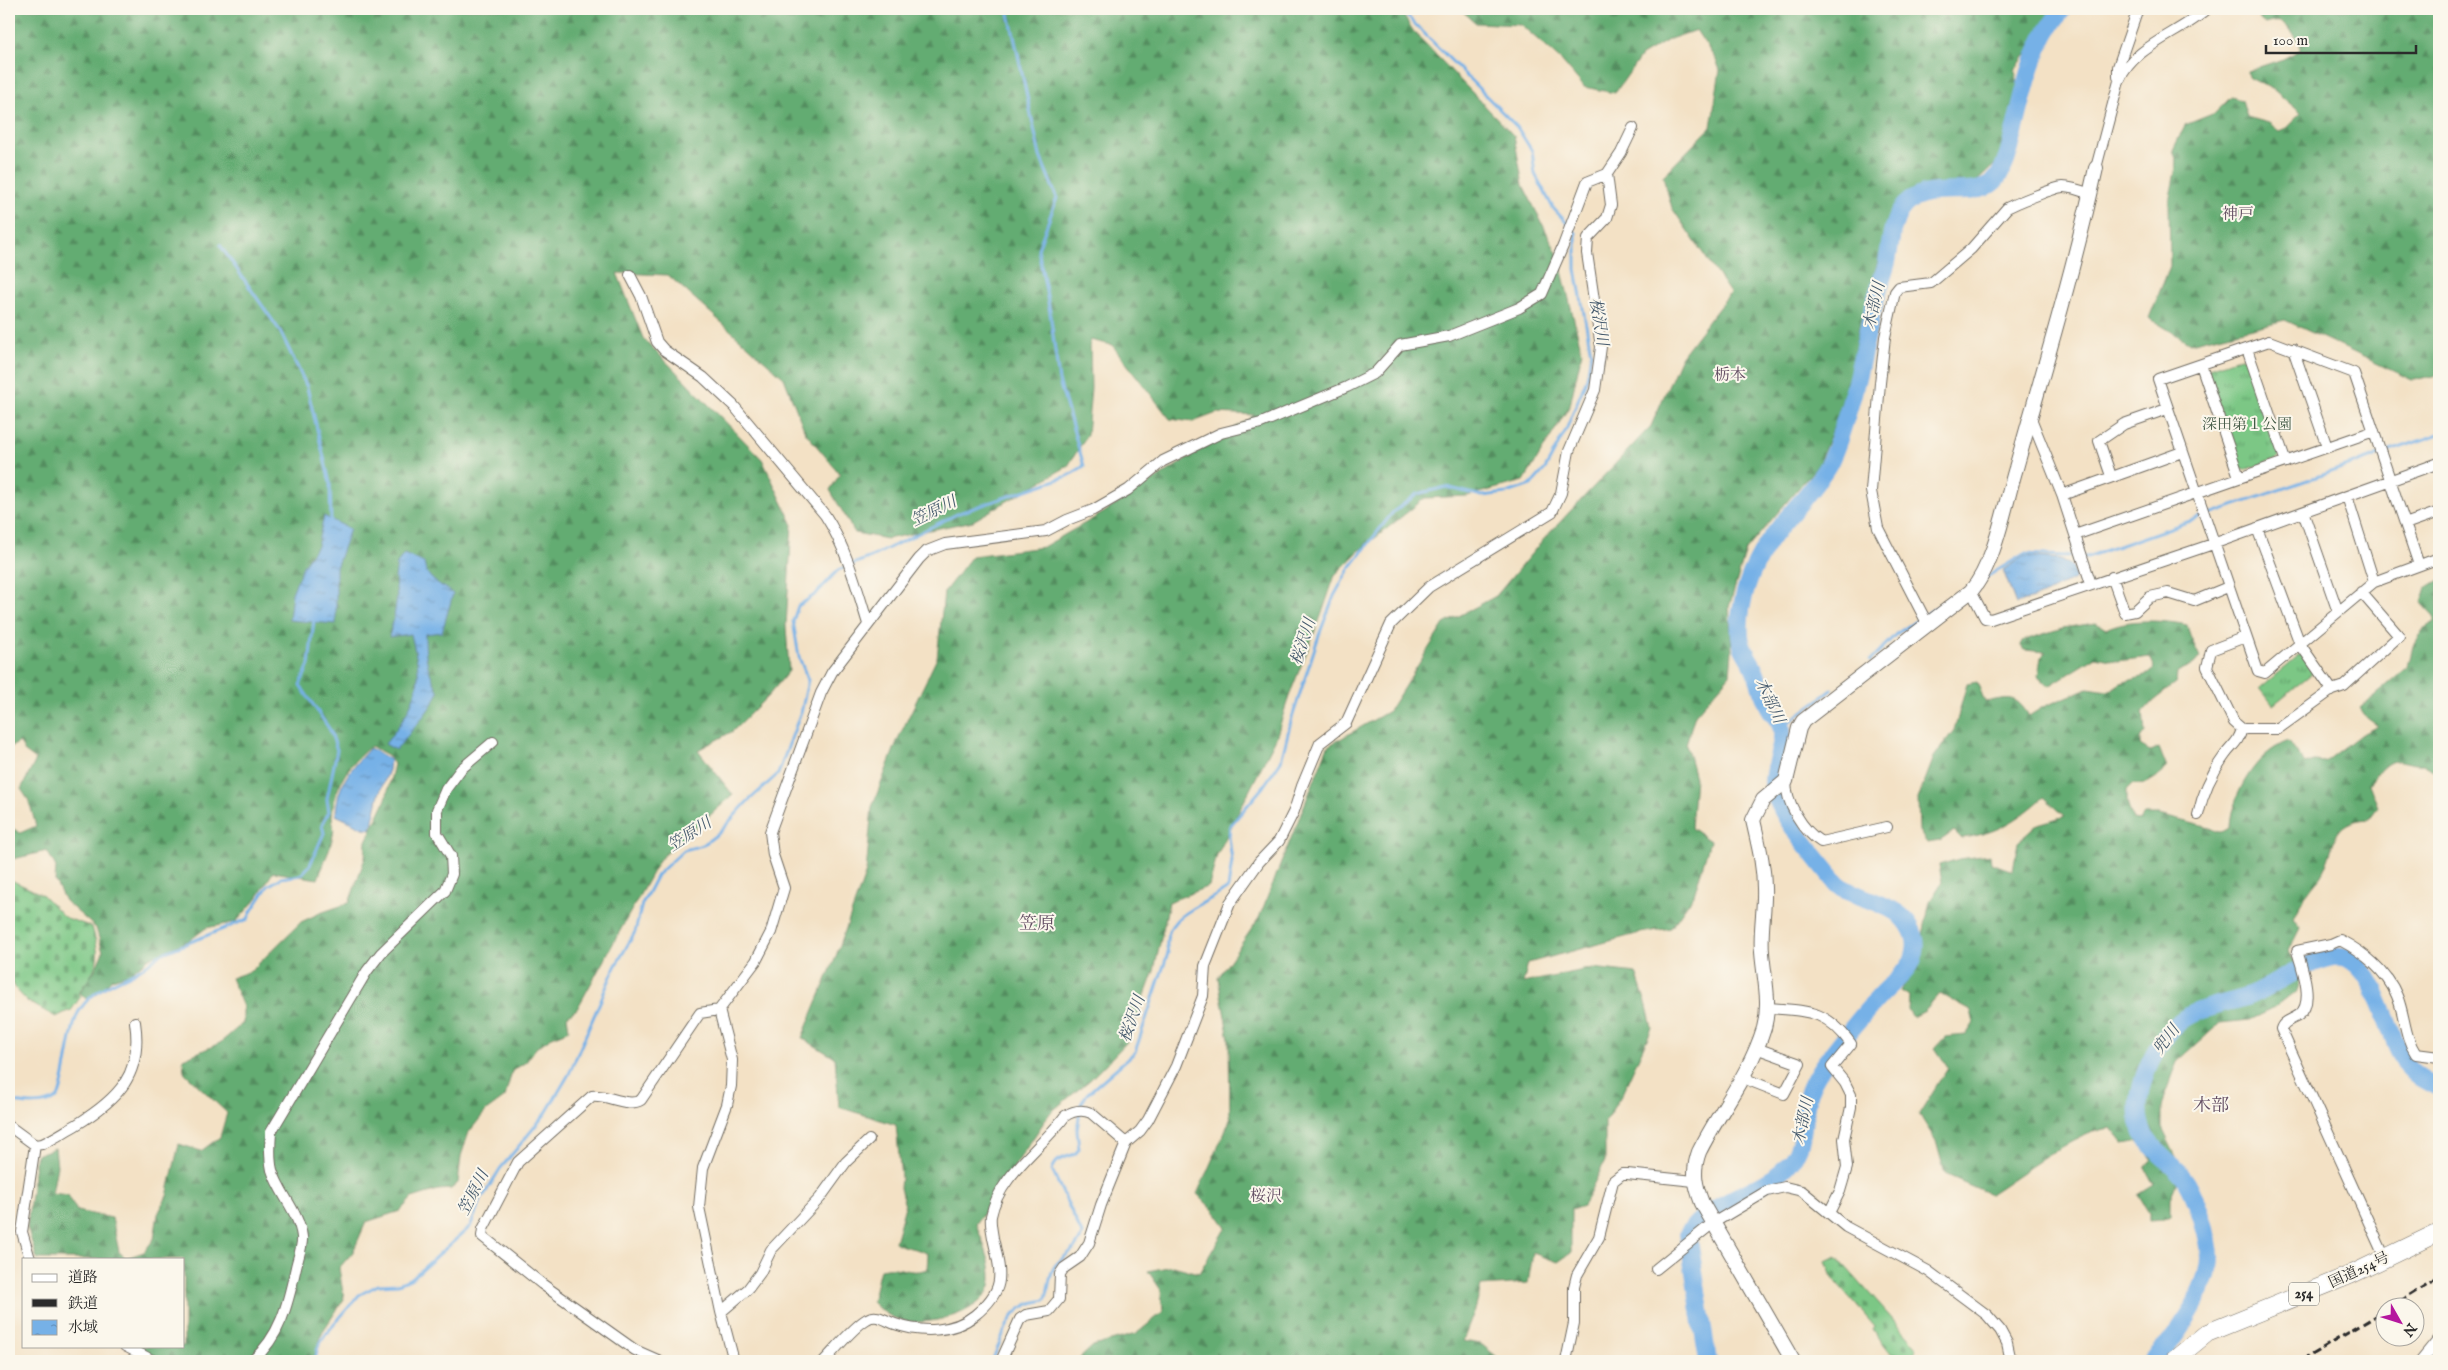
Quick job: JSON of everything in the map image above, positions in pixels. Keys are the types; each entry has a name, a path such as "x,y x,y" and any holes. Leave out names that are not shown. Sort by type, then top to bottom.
{"highway":[{"name":"国道254号","path":"2173,1361 2207,1333 2350,1275 2439,1232"}],"street":[{"path":"2119,80 2118,67 2138,9"},
{"path":"1887,827 1821,842 1801,821 1786,792 1786,781 1799,728 1804,721 1971,591 1986,568 2070,280 2119,80 2125,68 2133,60 2207,9"},
{"path":"660,1361 635,1350 542,1284 482,1236 483,1229 518,1162 592,1096 601,1095 631,1103 640,1100 700,1013 718,1010 756,961 771,932 784,888 773,855 770,832 826,682 868,624 927,551 945,544 1046,531 1093,510 1128,490 1163,461 1204,441 1221,433 1261,422 1347,387 1375,373 1400,345 1450,336 1519,308 1542,294 1563,246 1587,182 1607,174 1621,153 1633,128"},
{"path":"1002,1361 1020,1319 1026,1315 1049,1311 1059,1299 1060,1274 1064,1268 1080,1257 1089,1244 1101,1205 1126,1143 1140,1131 1148,1120 1176,1066 1203,996 1205,966 1230,903 1259,862 1279,841 1294,811 1320,743 1346,723 1391,624 1429,587 1552,512 1561,493 1569,450 1595,390 1600,362 1601,347 1587,253 1588,238 1606,218 1612,205 1607,174"},
{"path":"1928,625 1878,528 1872,506 1871,491 1880,383 1885,337 1895,292 1899,287 1931,283 1958,262 2007,208 2016,203 2060,187 2090,194"},
{"path":"630,275 641,296 657,342 664,350 703,378 734,406 833,526 868,624"},
{"path":"2419,565 2354,373 2269,341 2158,380 2195,493 2258,671 2265,673 2374,582 2439,558"},
{"path":"2247,349 2286,462"},
{"path":"2293,349 2327,447"},
{"path":"2201,365 2239,477"},
{"path":"2111,476 2099,441 2124,424 2167,408"},
{"path":"2030,416 2062,494 2091,584"},
{"path":"2075,535 2374,431"},
{"path":"2062,494 2182,452"},
{"path":"1971,591 1985,618 1991,619 2213,544 2439,464"},
{"path":"2347,496 2374,582"},
{"path":"2302,512 2338,612"},
{"path":"2405,524 2439,512"},
{"path":"2257,528 2300,644 2332,690"},
{"path":"2112,577 2125,613 2135,611 2150,597 2168,593 2194,601 2228,587"},
{"path":"2246,637 2211,650 2207,667 2234,722 2242,729 2278,729 2332,690 2344,686 2399,636 2361,592"},
{"path":"2198,815 2203,792 2226,754 2239,741 2242,729"},
{"path":"252,1361 265,1350 278,1331 288,1307 302,1238 291,1205 272,1171 271,1132 367,971 381,953 445,891 452,874 451,856 437,833 437,810 446,789 461,769 493,742"},
{"path":"1786,781 1763,800 1753,820 1763,868 1762,951 1768,1008 1756,1048 1743,1078 1698,1152 1694,1181 1702,1203 1793,1361"},
{"path":"2385,1258 2281,1029 2283,1024 2300,1014 2305,1004 2305,980 2297,951 2340,940 2358,950 2380,970 2397,995 2409,1044 2416,1054 2439,1057"},
{"path":"1768,1008 1804,1010 1822,1017 1838,1026 1850,1044 1832,1068 1845,1083 1851,1094 1851,1107 1844,1140 1847,1167 1840,1191 1829,1213"},
{"path":"718,1010 732,1060 731,1086 727,1105 703,1168 699,1207 721,1312 734,1361"},
{"path":"35,1145 49,1141 99,1110 117,1096 135,1062 138,1044 135,1022"},
{"path":"1743,1078 1784,1094 1800,1064 1756,1048"},
{"path":"824,1361 866,1319 878,1316 895,1324 926,1330 947,1328 973,1317 987,1304 998,1288 1001,1274 991,1225 991,1215 996,1201 1014,1173 1065,1116 1072,1112 1085,1110 1091,1112 1126,1143"},
{"path":"9,1126 35,1145"},
{"path":"721,1312 748,1289 760,1273 771,1250 820,1198 846,1162 868,1140"},
{"path":"30,1258 22,1232 35,1145"},
{"path":"1566,1361 1574,1323 1574,1287 1577,1275 1600,1237 1613,1181 1622,1174 1627,1174 1694,1181"},
{"path":"1656,1269 1713,1223 1776,1187 1802,1191 1863,1237 1928,1271 1987,1315 2000,1330 2007,1343 2011,1361"},
{"path":"2421,1361 2439,1339"},
{"path":"129,1348 154,1361"}],"green space":[{"path":"9,9 1399,9 1414,32 1514,136 1523,185 1558,255 1582,352 1570,405 1524,481 1467,496 1425,498 1359,551 1335,575 1289,696 1276,738 1217,855 1209,886 1169,902 1154,971 1128,1041 1091,1079 1050,1113 976,1224 990,1266 991,1280 988,1291 980,1301 970,1308 943,1319 916,1322 900,1320 883,1311 872,1302 880,1269 893,1268 921,1271 927,1269 928,1254 895,1242 905,1206 900,1188 901,1178 896,1125 839,1107 835,1058 802,1038 835,959 866,872 872,807 898,739 937,658 944,592 972,556 1043,547 1103,513 1255,415 1217,413 1193,422 1170,419 1112,345 1090,340 1091,388 1087,435 1068,466 973,521 887,539 855,533 830,490 840,474 805,432 784,378 668,275 617,273 643,338 762,459 792,523 786,626 789,671 768,696 733,731 698,750 733,795 659,860 577,1009 567,1016 569,1030 550,1038 536,1048 526,1062 512,1071 505,1097 486,1111 469,1132 461,1156 458,1183 451,1189 438,1190 412,1198 400,1211 366,1222 353,1252 339,1268 344,1299 323,1331 313,1361 147,1361 148,1352 142,1348 185,1348 185,1258 126,1258 144,1252 154,1239 158,1214 167,1196 179,1144 201,1151 220,1137 227,1113 184,1072 183,1059 220,1043 243,1023 243,1007 231,978 251,971 301,922 349,903 365,858 366,841 386,799 394,764 388,755 371,746 349,768 336,795 332,815 333,835 318,879 273,872 257,898 236,922 206,928 190,940 149,958 129,974 112,979 97,994 86,999 80,993 95,970 103,952 96,928 65,901 55,881 56,867 47,851 9,860 9,826 20,833 36,826 29,801 21,789 36,760 24,751 20,742 9,748"},
{"path":"1460,9 2065,9 2048,24 2038,42 2015,70 2021,98 2005,155 1973,185 1957,195 1933,193 1911,196 1898,204 1888,217 1880,255 1860,322 1850,375 1835,424 1818,465 1746,550 1729,607 1732,651 1730,675 1695,715 1686,744 1695,778 1691,828 1710,841 1694,895 1671,928 1640,933 1528,963 1523,983 1593,968 1636,973 1652,1028 1621,1096 1605,1121 1605,1161 1583,1206 1571,1210 1571,1253 1558,1262 1533,1253 1528,1283 1481,1286 1476,1307 1463,1341 1481,1344 1501,1360 1506,1361 1077,1361 1093,1346 1136,1334 1163,1312 1161,1290 1148,1271 1173,1266 1199,1273 1226,1227 1215,1212 1197,1194 1230,1120 1229,1039 1218,978 1259,918 1328,746 1389,711 1444,624 1496,596 1542,541 1651,426 1681,357 1730,293 1672,208 1663,176 1711,127 1720,70 1716,60 1696,30 1670,39 1641,56 1615,93 1584,87 1561,60 1521,25 1476,23"},
{"path":"2257,9 2439,9 2439,375 2412,380 2285,320 2190,343 2149,318 2170,266 2169,202 2177,162 2173,150 2185,125 2215,113 2231,97 2242,100 2247,117 2269,123 2279,131 2286,128 2301,113 2274,90 2248,77 2247,71 2283,59 2300,50 2299,42 2286,25 2280,22 2265,24 2260,20"},
{"name":"深田第１公園","path":"2241,357 2246,358 2280,455 2276,459 2245,470 2241,469 2207,372 2210,368"},
{"path":"2439,580 2439,775 2423,764 2400,761 2390,762 2379,772 2369,784 2378,807 2369,819 2347,824 2341,829 2333,843 2322,875 2304,897 2293,918 2300,928 2289,950 2301,978 2297,991 2275,1008 2250,1020 2220,1023 2177,1062 2162,1108 2162,1128 2183,1171 2171,1198 2171,1217 2163,1220 2149,1221 2149,1213 2138,1195 2154,1185 2145,1168 2152,1160 2140,1141 2123,1144 2110,1128 2081,1137 1990,1194 1945,1174 1936,1141 1919,1114 1948,1067 1935,1048 1945,1037 1966,1035 1974,1023 1971,1011 1940,994 1925,1011 1913,1017 1908,1010 1909,996 1901,991 1918,959 1930,901 1942,882 1939,865 1959,859 1990,855 1991,863 2013,871 2018,842 2038,824 2065,816 2044,797 2016,819 1986,833 1961,838 1954,831 1940,841 1927,843 1919,831 1918,799 1934,757 1954,730 1967,684 1977,682 1985,702 2000,699 2015,700 2029,716 2043,707 2088,688 2108,691 2121,683 2145,676 2155,668 2150,657 2117,661 2095,657 2049,686 2038,676 2041,657 2046,652 2024,650 2021,646 2022,641 2062,628 2096,623 2106,629 2124,623 2146,621 2187,625 2200,657 2194,664 2177,672 2176,683 2153,701 2143,712 2145,732 2140,739 2140,745 2150,751 2159,748 2167,768 2156,778 2148,782 2133,784 2127,790 2127,802 2133,820 2138,821 2144,815 2159,815 2223,832 2230,827 2235,801 2248,776 2256,764 2277,746 2289,741 2305,764 2314,761 2325,762 2360,735 2378,726 2367,718 2360,708 2408,667 2413,646 2425,627 2434,622 2434,616 2421,602 2426,588"},
{"path":"2299,655 2304,655 2315,671 2273,705 2260,688"},
{"path":"9,879 43,895 64,917 92,927 97,948 96,963 90,977 78,994 81,996 70,1012 68,1011 56,1017 27,1001 15,988 9,972 12,970 9,964"},
{"path":"55,1148 57,1166 52,1193 68,1195 77,1211 112,1218 119,1252 126,1258 37,1258 27,1227 36,1155"},
{"path":"1836,1256 1917,1347 1912,1361 1897,1361 1873,1330 1875,1327 1832,1277 1826,1261"}],"water":[{"path":"324,516 350,529 336,568 336,624 289,620 292,593 303,566 317,546"},
{"path":"404,554 424,563 425,569 431,578 453,594 442,632 425,634 428,664 439,692 425,714 396,750 385,744 402,721 411,704 415,695 418,677 417,661 411,634 389,637 397,597 395,578 397,563"},
{"path":"2024,556 2060,559 2072,566 2076,578 2047,593 2016,604 2003,570"},
{"path":"370,748 390,760 389,770 379,794 371,829 363,828 336,815 339,795 346,778"}],"waterway":[{"name":"笠原川","path":"315,1361 318,1347 326,1334 359,1295 378,1285 398,1284 412,1278 470,1227 481,1200 500,1169 546,1113 569,1074 615,967 635,932 642,904 657,875 684,850 703,845 720,832 746,803 778,774 802,709 808,680 799,657 793,621 798,606 816,594 838,570 871,557 959,513 1068,476 1084,466 1059,381 1050,312 1038,249 1057,198 1040,156 1008,9"},
{"name":"桜沢川","path":"992,1361 1009,1321 1023,1307 1045,1300 1055,1266 1080,1240 1082,1234 1052,1170 1058,1161 1075,1154 1079,1149 1077,1130 1081,1104 1087,1094 1135,1052 1168,953 1167,940 1170,929 1176,920 1185,913 1228,888 1232,861 1229,837 1230,826 1263,787 1281,761 1291,721 1319,635 1334,596 1349,569 1393,512 1417,494 1446,487 1482,496 1507,493 1531,485 1545,469 1566,430 1587,378 1591,353 1576,269 1576,233 1553,208 1535,174 1532,151 1517,127 1406,15 1404,9"},
{"name":"木部川","path":"1708,1361 1688,1234 1707,1214 1771,1179 1790,1163 1796,1154 1802,1136 1808,1095 1816,1076 1860,1018 1907,969 1913,959 1916,945 1910,927 1894,911 1838,885 1798,835 1780,807 1773,781 1782,743 1782,730 1767,702 1754,668 1742,644 1740,624 1746,588 1762,553 1775,533 1821,476 1834,452 1857,379 1886,266 1892,230 1900,211 1911,200 1923,194 1977,190 1989,186 1998,177 2008,155 2031,67 2044,37 2063,9"},
{"path":"220,245 280,331 307,387 330,483 331,522"},
{"path":"1985,578 2024,554 2087,557 2439,434"},
{"path":"1870,661 1896,634 1954,596"},
{"path":"9,1100 33,1104 52,1101 57,1098 60,1094 75,1021 86,1002 95,994 139,970 158,955 248,919 268,886 281,878 301,875 310,865 324,833 322,825 329,812 327,799 337,750 330,730 300,685 309,665 314,619"},
{"path":"1782,727 1832,690"},
{"name":"兜川","path":"2152,1361 2161,1353 2189,1314 2204,1284 2210,1258 2205,1230 2191,1189 2178,1170 2146,1138 2140,1125 2140,1094 2144,1078 2158,1048 2166,1035 2176,1025 2194,1013 2256,993 2313,963 2337,957 2346,958 2357,965 2374,990 2394,1040 2408,1067 2418,1076 2439,1088"}],"railway":[{"path":"2405,1298 2439,1277"},
{"path":"2301,1361 2376,1316"}],"district":[{"name":"神戸","path":"2238,215"},
{"name":"栃本","path":"1730,376"},
{"name":"笠原","path":"1037,924"},
{"name":"木部","path":"2211,1106"},
{"name":"桜沢","path":"1266,1197"}]}
